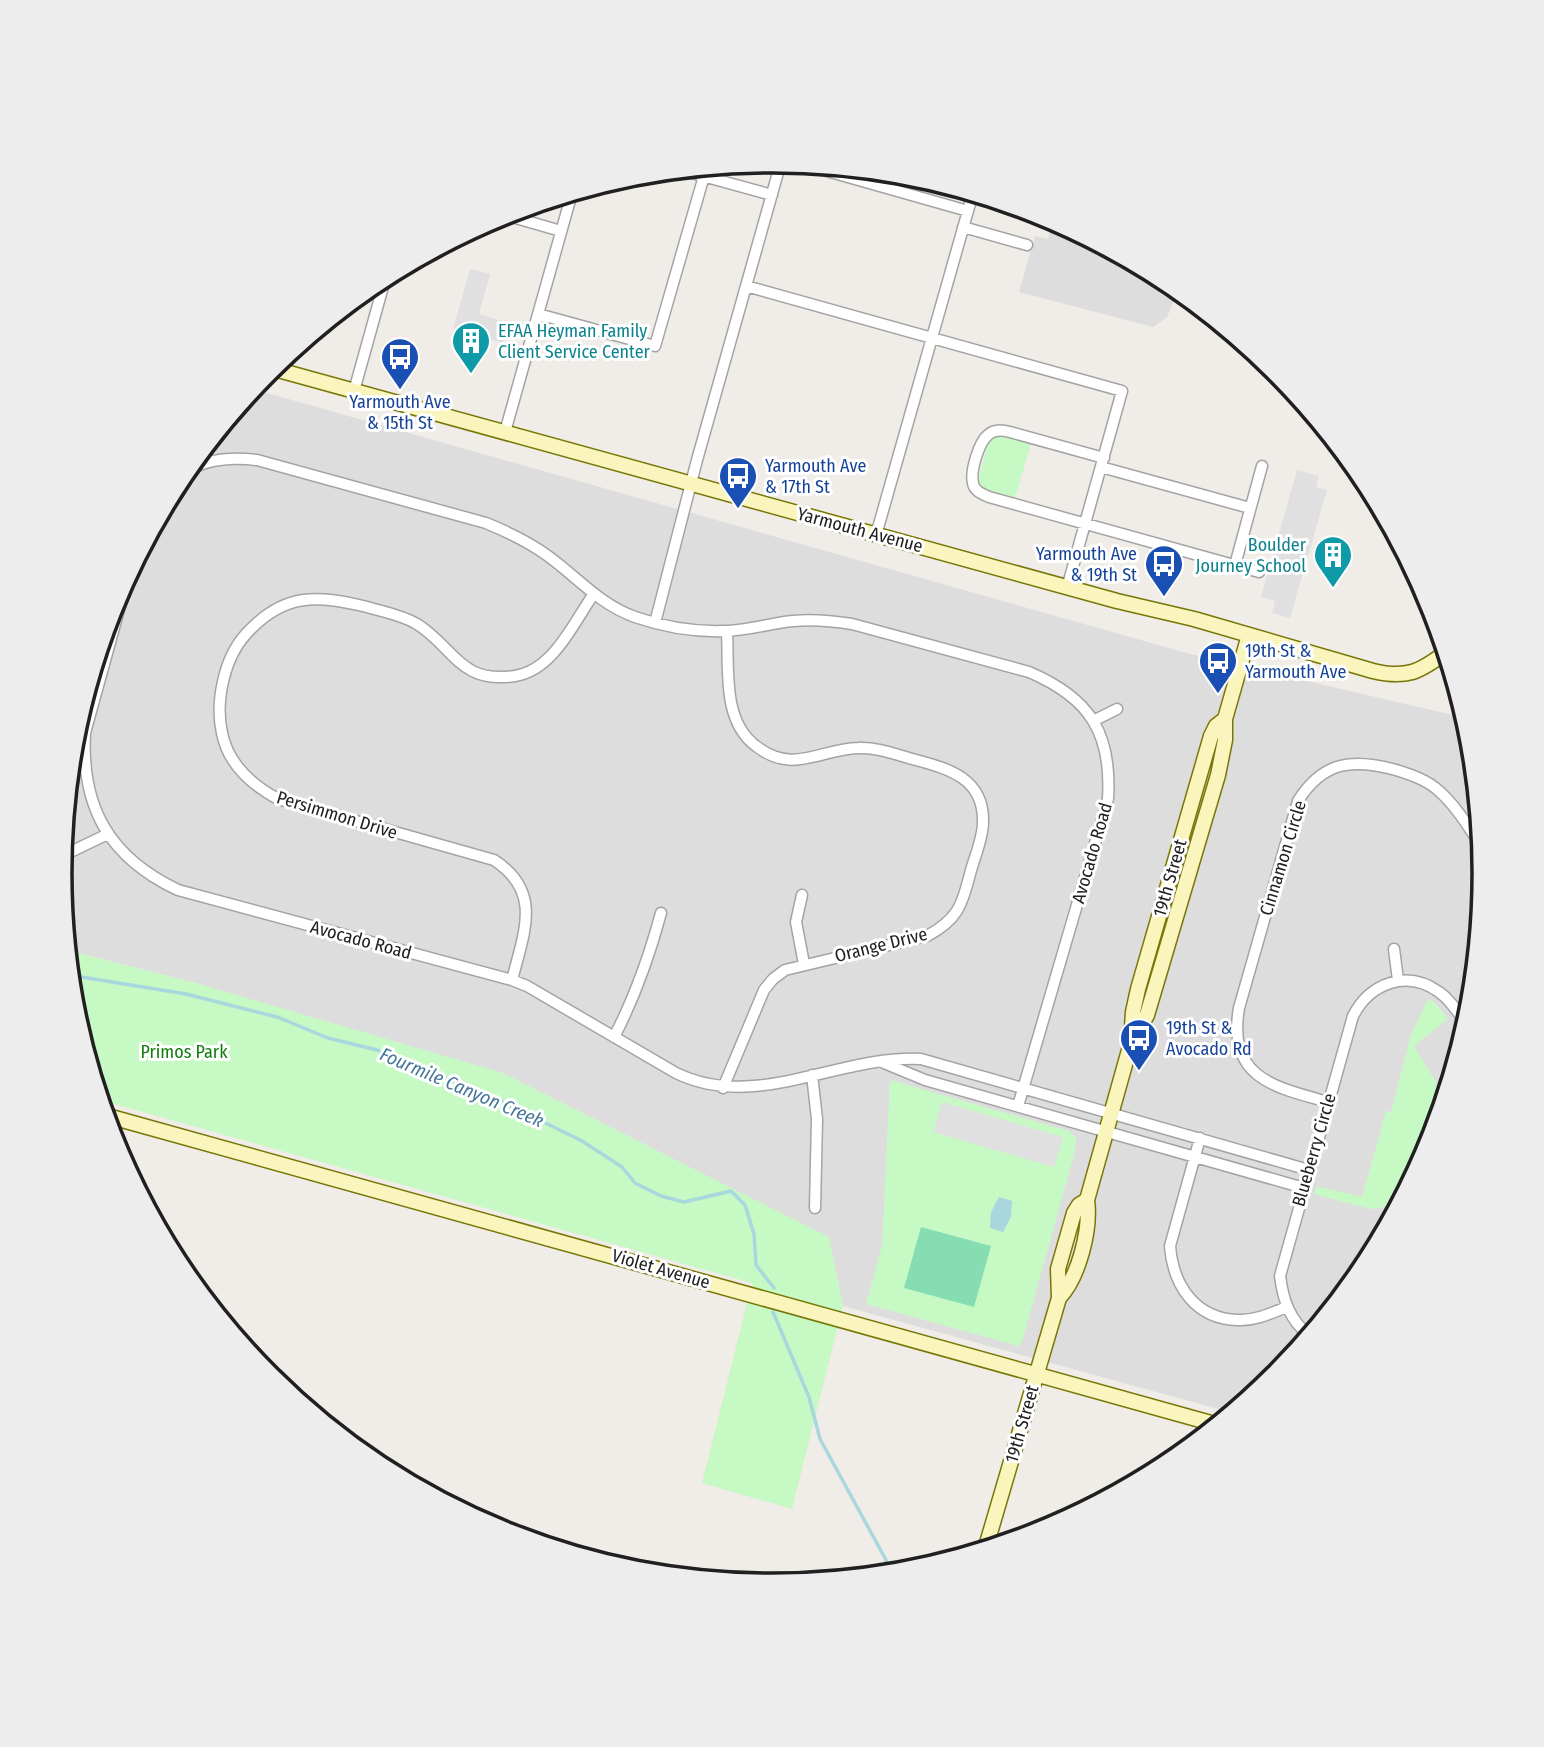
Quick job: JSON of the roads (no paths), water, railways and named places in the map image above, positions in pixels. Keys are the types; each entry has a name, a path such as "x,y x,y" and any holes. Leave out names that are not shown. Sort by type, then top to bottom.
{"street":[{"path":"655,623 778,173"},
{"path":"538,314 655,346 704,177"},
{"path":"707,177 772,195"},
{"path":"851,178 968,211"},
{"path":"876,535 970,202"},
{"path":"505,432 569,204"},
{"path":"522,220 561,231"},
{"path":"963,227 1027,245"},
{"path":"746,286 1122,391 1067,588"},
{"path":"354,391 382,292"},
{"name":"Yarmouth Avenue","path":"284,372 1389,674 1415,672 1438,658"},
{"path":"1250,508 1010,432 997,431 988,434 974,469 973,483 981,494 1259,572"},
{"name":"Avocado Road","path":"205,463 237,457 257,460 486,523 514,534 548,556 593,595 632,616 655,623 699,631 727,631 760,620 852,624 1030,672 1056,683 1073,696 1088,711 1106,750 1110,771 1108,799 1018,1106"},
{"path":"1235,565 1262,466"},
{"name":"Persimmon Drive","path":"512,980 527,909 524,894 507,868 494,860 278,799 261,790 245,777 222,737 220,697 233,655 243,638 256,623 291,603 331,598 398,615 417,624 434,637 463,666 478,674 495,677 517,676 538,667 551,656 593,595"},
{"name":"Orange Drive","path":"723,1088 764,990 785,970 927,936 945,927 958,912 964,898 984,824 974,789 950,769 861,747 842,749 800,761 768,754 754,745 739,728 732,707 727,631"},
{"name":"19th Street","path":"988,1540 1059,1298 1058,1269 1077,1208 1087,1200 1131,1044 1138,989 1211,736 1216,726 1225,719 1249,635"},
{"name":"Avocado Road","path":"94,702 101,676"},
{"path":"1093,721 1117,709"},
{"name":"Avocado Road","path":"85,738 86,782 93,806 108,834 136,865 156,879 178,890 512,980 689,1079 723,1088 752,1088 881,1062 921,1059 1309,1170"},
{"path":"1320,760 1327,771"},
{"name":"Cinnamon Circle","path":"1328,1102 1268,1083 1238,1061 1239,1008 1293,812 1304,791 1327,771 1350,763 1363,762 1428,782 1447,799 1471,832"},
{"path":"73,851 108,834"},
{"path":"802,895 796,922 804,964"},
{"path":"614,1037 648,963 661,913"},
{"path":"1394,949 1398,980 1438,991 1458,1013"},
{"name":"Blueberry Circle","path":"1303,1329 1287,1307 1280,1276 1353,1016 1358,1006 1373,990 1398,980"},
{"path":"881,1062 925,1080 1304,1188"},
{"path":"812,1075 817,1119 815,1208"},
{"name":"Violet Avenue","path":"116,1118 1208,1421"},
{"path":"1200,1138 1170,1246 1177,1292 1205,1310 1239,1321 1263,1317 1287,1307"}],"water":[{"path":"999,1197 1012,1201 1011,1217 1003,1232 990,1228 991,1212"}],"waterway":[{"name":"Fourmile Canyon Creek","path":"80,977 186,994 277,1017 328,1038 377,1050 499,1100 582,1141 622,1167 635,1183 661,1196 684,1202 731,1191 745,1205 754,1234 756,1265 774,1288"},
{"name":"Fourmile Canyon Creek","path":"773,1312 809,1397 820,1439 887,1564"}],"place":[{"name":"EFAA Heyman Family Client Service Center","path":"471,375"},
{"name":"Yarmouth Ave & 15th St","path":"400,391"},
{"name":"Yarmouth Ave & 17th St","path":"738,510"},
{"name":"Boulder Journey School","path":"1333,589"},
{"name":"Yarmouth Ave & 19th St","path":"1164,598"},
{"name":"19th St & Yarmouth Ave","path":"1218,695"},
{"name":"19th St & Avocado Rd","path":"1139,1072"}],"park label":[{"name":"Primos Park","path":"184,1052"}]}
